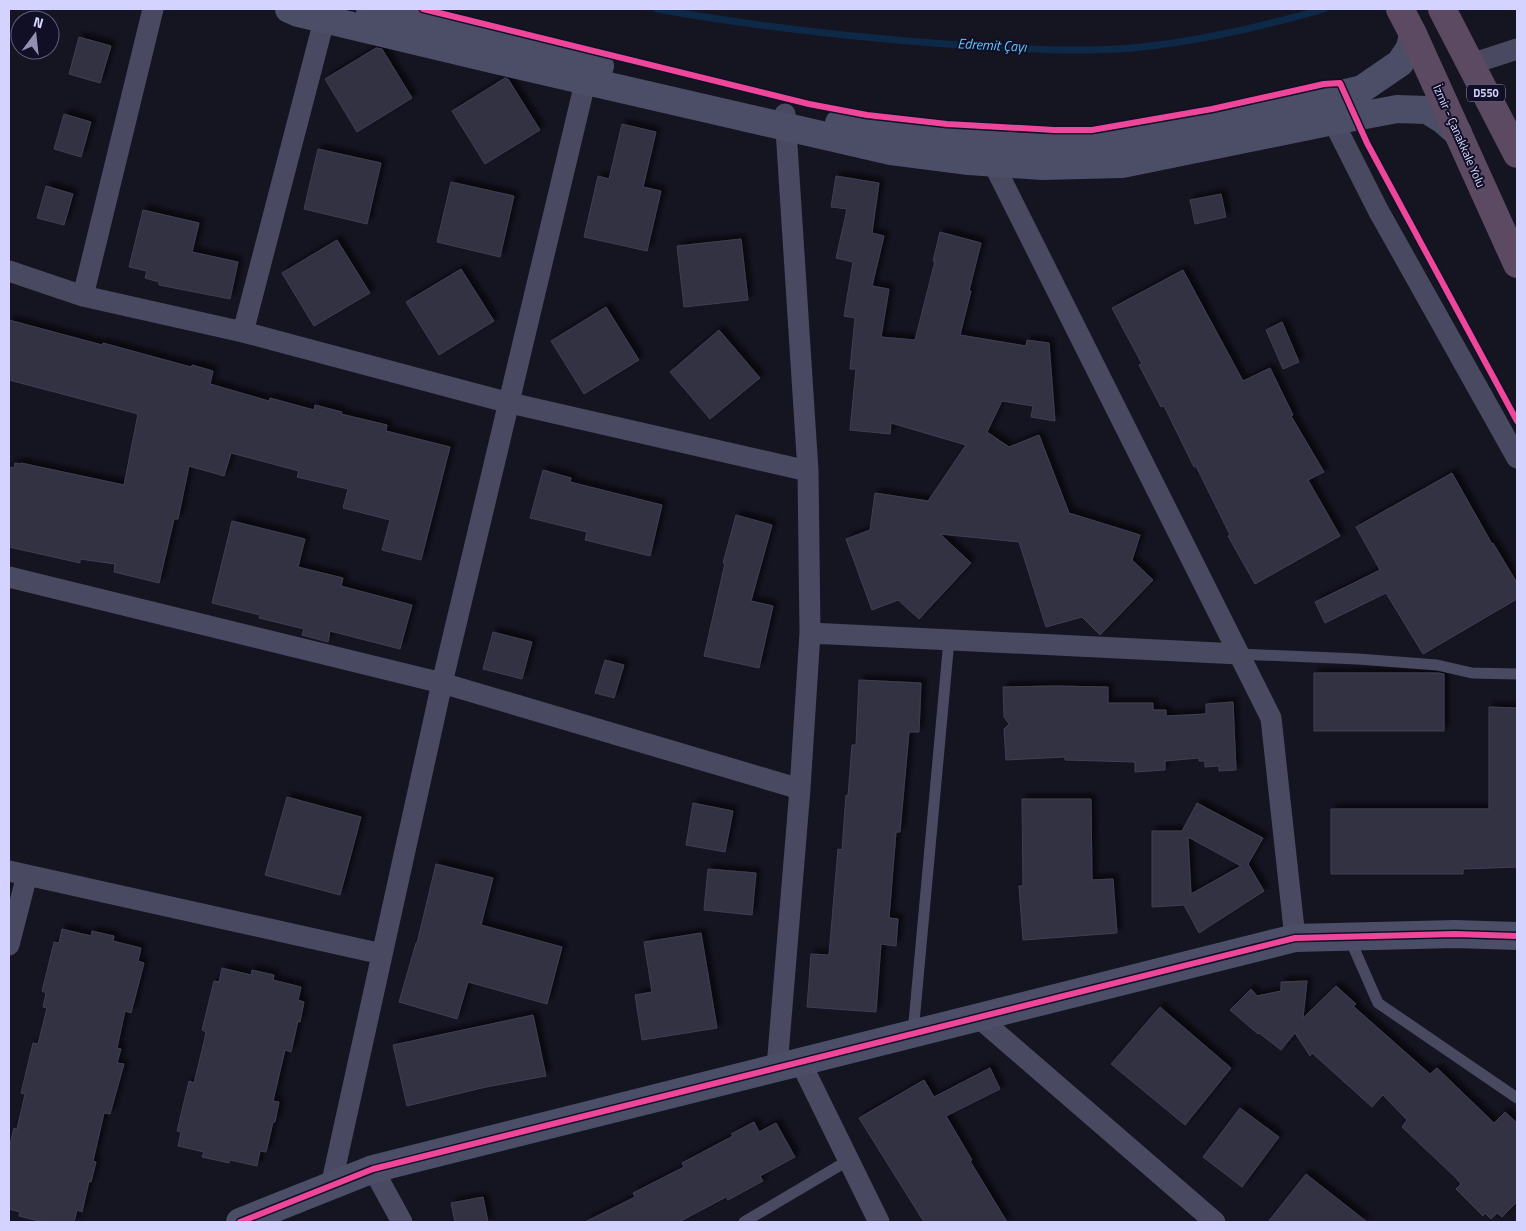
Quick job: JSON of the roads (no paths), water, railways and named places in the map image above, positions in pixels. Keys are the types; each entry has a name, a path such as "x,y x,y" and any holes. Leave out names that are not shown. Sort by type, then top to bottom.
{"highway":[{"name":"D550","path":"1449,20 1517,154"},
{"name":"İzmir - Çanakkale Yolu","path":"1408,24 1517,264"}],"street":[{"path":"83,296 153,9"},
{"path":"289,9 298,13 326,14 587,72 786,120 891,152 969,161 987,152 1042,166 1122,164 1327,110 1427,110 1443,120 1458,133"},
{"path":"370,9 587,72"},
{"path":"243,332 326,14"},
{"path":"1327,110 1400,63 1410,48 1408,24"},
{"path":"1471,64 1517,49"},
{"path":"331,1186 442,683 587,72"},
{"path":"1327,110 1378,210 1517,458"},
{"path":"786,120 808,470 810,632 800,789 789,1064 848,1160 879,1222"},
{"path":"987,152 1272,718 1294,938"},
{"path":"9,271 83,296 243,332 510,402 808,470"},
{"path":"9,577 442,683 800,789"},
{"path":"810,632 1239,654"},
{"path":"9,945 18,873 382,954"},
{"path":"240,1222 373,1169 1294,938 1455,934 1517,936"},
{"path":"978,1017 1215,1222"},
{"path":"373,1169 402,1222"}],"lane":[{"path":"913,1033 949,640"},
{"path":"1239,654 1437,665 1472,673 1517,674"},
{"path":"1349,937 1378,1003 1517,1098"},
{"path":"744,1222 848,1160"}],"waterway":[{"name":"Edremit Çayı","path":"657,9 765,26 873,38 1062,50 1132,48 1205,38 1253,28 1324,9"}]}
